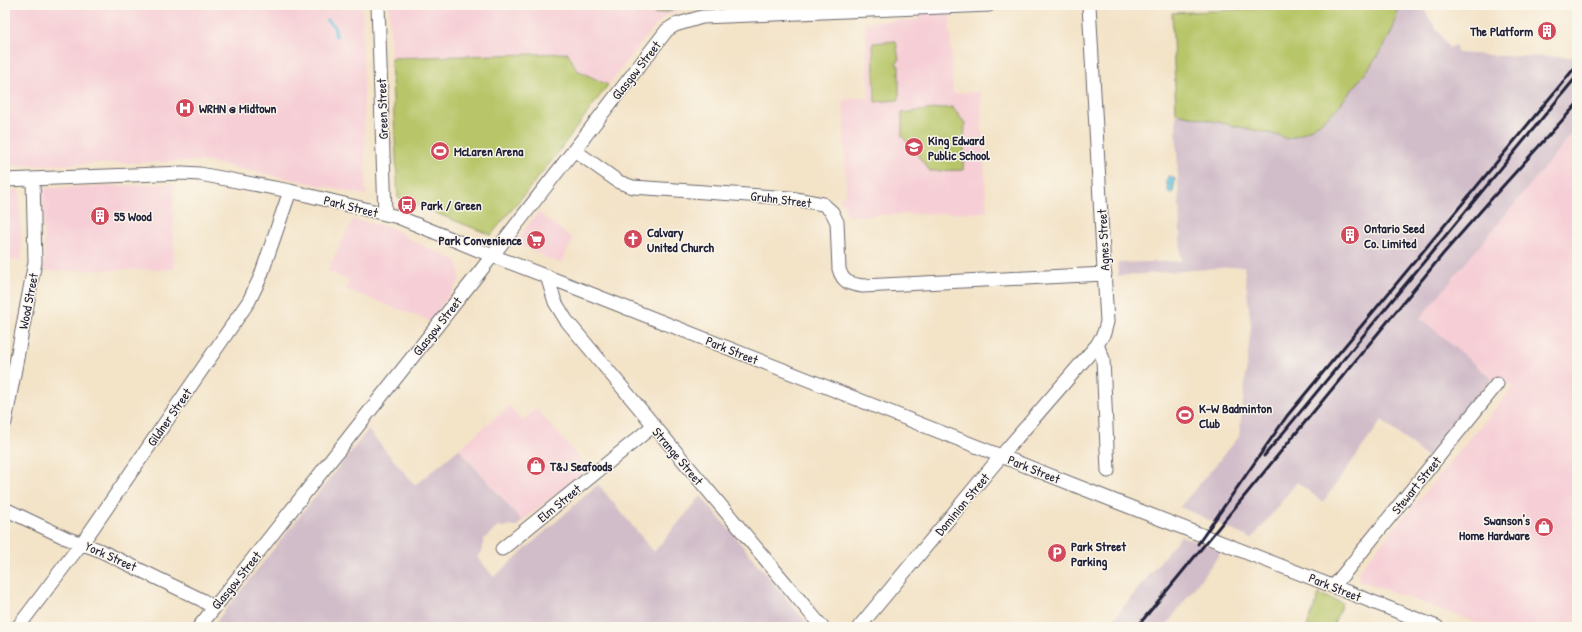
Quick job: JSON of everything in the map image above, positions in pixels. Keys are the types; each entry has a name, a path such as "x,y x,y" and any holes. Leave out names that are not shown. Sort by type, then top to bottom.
{"street":[{"name":"Green Street","path":"378,5 385,214"},
{"name":"Glasgow Street","path":"199,627 493,256 667,30 675,25 702,17 989,5"},
{"name":"Agnes Street","path":"1089,5 1107,322 1104,333 1097,345"},
{"name":"Gruhn Street","path":"574,150 619,182 633,187 790,198 823,204 832,212 837,222 839,269 841,276 845,281 853,284 863,286 1105,274"},
{"name":"Park Street","path":"5,180 183,173 200,174 290,191 398,217 493,256 1437,627"},
{"name":"Wood Street","path":"5,422 35,262 33,179"},
{"name":"Gildner Street","path":"18,627 81,543 250,301 260,278 290,191"},
{"name":"Strange Street","path":"547,276 555,302 566,320 822,627"},
{"name":"Dominion Street","path":"860,627 1001,456 1097,345"},
{"path":"1097,345 1103,359 1108,471"},
{"name":"Stewart Street","path":"1334,586 1497,384"},
{"name":"Elm Street","path":"502,549 653,426"},
{"name":"York Street","path":"5,509 66,538 99,550 202,600 214,608"}],"shaded area":[{"name":"WRHN @ Midtown","path":"5,5 362,5 366,195 203,161 5,166"},
{"path":"389,5 702,5 684,7 664,17 648,34 608,85 577,70 568,53 391,58"},
{"name":"King Edward Public School","path":"918,5 949,5 953,94 980,91 987,212 847,216 845,207 839,199 846,194 843,99 869,98 865,22 919,20"},
{"path":"1331,5 1421,5 1449,48 1456,45 1457,53 1505,56 1572,57 1577,51 1577,128 1420,318 1492,379 1426,457 1382,420 1323,502 1297,482 1252,539 1180,507 1239,437 1251,326 1244,266 1118,276 1117,263 1181,261 1172,13"},
{"path":"1577,128 1577,627 1488,627 1359,580 1360,569 1515,385 1497,384 1419,318"},
{"path":"173,184 174,269 43,271 45,260 42,188"},
{"path":"5,190 19,190 22,260 5,261"},
{"path":"538,212 573,239 561,264 520,245 519,241 524,231"},
{"path":"353,219 393,228 418,244 456,260 460,271 459,282 430,321 345,289 350,280 327,271"},
{"path":"509,406 522,421 536,408 588,468 522,521 459,449"},
{"path":"368,430 415,485 459,449 522,521 517,526 498,527 484,539 482,551 477,557 494,577 598,484 654,552 701,496 810,627 212,627"},
{"path":"1181,536 1222,551 1165,627 1107,627"}],"green space":[{"path":"659,5 682,5 667,12 654,14"},
{"path":"1331,5 1396,5 1396,16 1392,30 1385,44 1365,74 1336,109 1325,119 1306,131 1286,139 1281,136 1176,113 1172,13"},
{"path":"896,41 899,60 896,64 899,66 899,100 875,102 873,43"},
{"path":"568,53 577,70 608,85 553,159 491,235 398,198 391,58"},
{"path":"952,107 965,123 963,170 930,171 902,136 902,113"},
{"path":"1319,594 1342,603 1333,627 1307,627"}],"water":[{"path":"1170,176 1175,179 1173,193 1171,194 1168,191 1166,181"}],"waterway":[{"path":"327,20 334,26 336,36"}],"railway":[{"path":"1198,544 1287,416 1577,65"},
{"path":"1264,456 1577,76"},
{"path":"1137,627 1443,254 1577,104"}],"place":[{"name":"The Platform","path":"1547,31"},
{"name":"WRHN @ Midtown","path":"185,108"},
{"name":"King Edward Public School","path":"914,147"},
{"name":"McLaren Arena","path":"440,151"},
{"name":"Park / Green","path":"407,205"},
{"name":"55 Wood","path":"100,216"},
{"name":"Ontario Seed Co. Limited","path":"1350,235"},
{"name":"Calvary United Church","path":"633,239"},
{"name":"Park Convenience","path":"536,240"},
{"name":"K-W Badminton Club","path":"1185,415"},
{"name":"T&J Seafoods","path":"536,466"},
{"name":"Swanson's Home Hardware","path":"1544,527"},
{"name":"Park Street Parking","path":"1057,553"}]}
